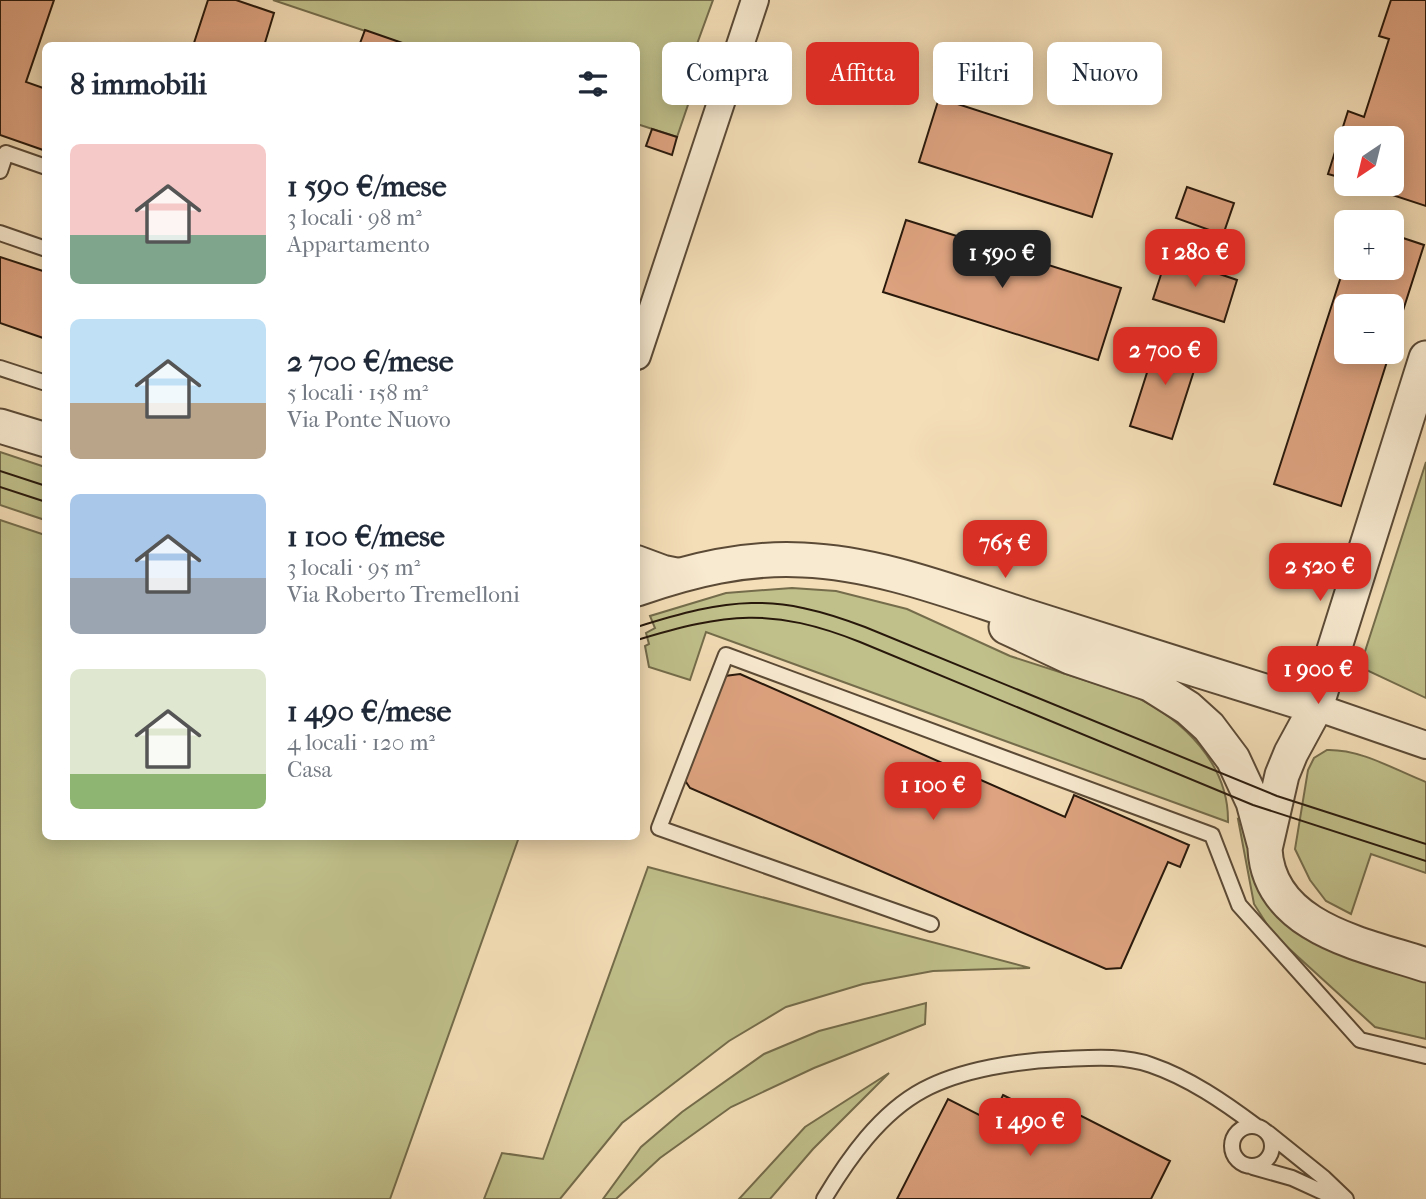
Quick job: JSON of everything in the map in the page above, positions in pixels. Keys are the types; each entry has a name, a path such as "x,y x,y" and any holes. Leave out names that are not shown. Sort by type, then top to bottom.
{"street":[{"path":"640,347 755,0"},
{"path":"1265,849 1282,775 1316,707 1426,358"},
{"path":"0,426 42,439"},
{"path":"640,560 684,573"},
{"path":"640,588 684,573 745,562 806,560 875,570 1316,707 1426,746"},
{"path":"935,587 1051,649 1138,678 1178,700 1209,727 1233,759 1253,802 1270,875 1283,897 1301,917 1323,930 1426,965"},
{"path":"1291,753 1329,727 1368,724"}],"lane":[{"path":"0,171 6,153 42,166"},
{"path":"0,233 42,247"},
{"path":"0,368 42,382"},
{"path":"931,924 659,828 726,654 1212,835 1239,905 1360,1040 1426,1056"},
{"path":"824,1199 858,1149 906,1101 921,1091 940,1082 1016,1063 1099,1058 1125,1059 1148,1064 1210,1094 1262,1130 1324,1178 1346,1199"},
{"path":"1251,1167 1264,1163 1273,1146 1262,1130 1250,1126 1238,1132 1232,1144 1232,1150 1239,1162 1251,1167 1292,1178 1338,1199"}],"green space":[{"path":"273,0 713,0 698,42 662,42 662,105 688,105 677,137 640,125 640,42 398,42"},
{"path":"0,452 42,466 42,519 0,505"},
{"path":"1426,462 1426,698 1360,667"},
{"path":"0,520 42,534 42,840 518,840 390,1199 0,1199"},
{"path":"792,588 836,591 907,609 1010,656 1134,696 1170,717 1200,746 1221,781 1228,822 706,632 690,680 649,667 645,646 649,644 646,633 655,628 650,616 726,593"},
{"path":"1327,750 1352,753 1378,761 1426,782 1426,873 1371,854 1351,914 1326,901 1310,880 1295,849 1308,770 1314,758"},
{"path":"1238,819 1254,825 1306,903 1426,958 1426,1039 1375,1027 1273,934 1254,904"},
{"path":"648,867 1030,968 933,971 863,984 786,1007 729,1041 622,1123 560,1199 484,1199 502,1153 543,1159"},
{"path":"926,1003 925,1024 814,1068 731,1107 660,1158 616,1199 603,1199 641,1147 682,1112 764,1054 819,1031"},
{"path":"889,1073 813,1149 770,1199 739,1199 805,1127"}],"building":[{"path":"0,0 54,0 26,82 42,88 42,150 0,135"},
{"path":"208,0 236,0 274,13 265,42 194,42"},
{"path":"1391,0 1426,0 1426,206 1396,196 1404,196 1404,126 1343,126 1348,111 1364,117 1389,39 1379,36"},
{"path":"365,30 400,42 360,42"},
{"path":"937,105 961,105 1112,154 1092,217 919,162"},
{"path":"652,129 677,137 672,155 646,146"},
{"path":"1334,155 1334,176 1328,174"},
{"path":"1187,187 1234,203 1223,235 1176,218"},
{"path":"906,220 1121,288 1098,360 883,292"},
{"path":"1404,238 1424,245 1404,307 1404,294 1335,294 1340,280 1404,280"},
{"path":"1167,256 1237,280 1224,322 1153,299"},
{"path":"0,257 42,271 42,338 0,323"},
{"path":"1334,298 1334,364 1386,364 1341,506 1274,484"},
{"path":"1159,335 1201,349 1172,439 1130,426"},
{"path":"740,674 1065,817 1074,795 1189,845 1180,867 1168,862 1121,968 1106,969 690,788 682,776 725,676"},
{"path":"1003,1095 1042,1115 1050,1100 1170,1161 1151,1199 897,1199 948,1099 991,1121"}],"tram line":[{"path":"0,471 42,485"},
{"path":"0,487 42,501"},
{"path":"640,626 699,610 751,603 804,608 833,616 1277,796 1426,844"},
{"path":"640,639 723,620 749,618 801,623 860,642 1253,805 1426,861"}]}
